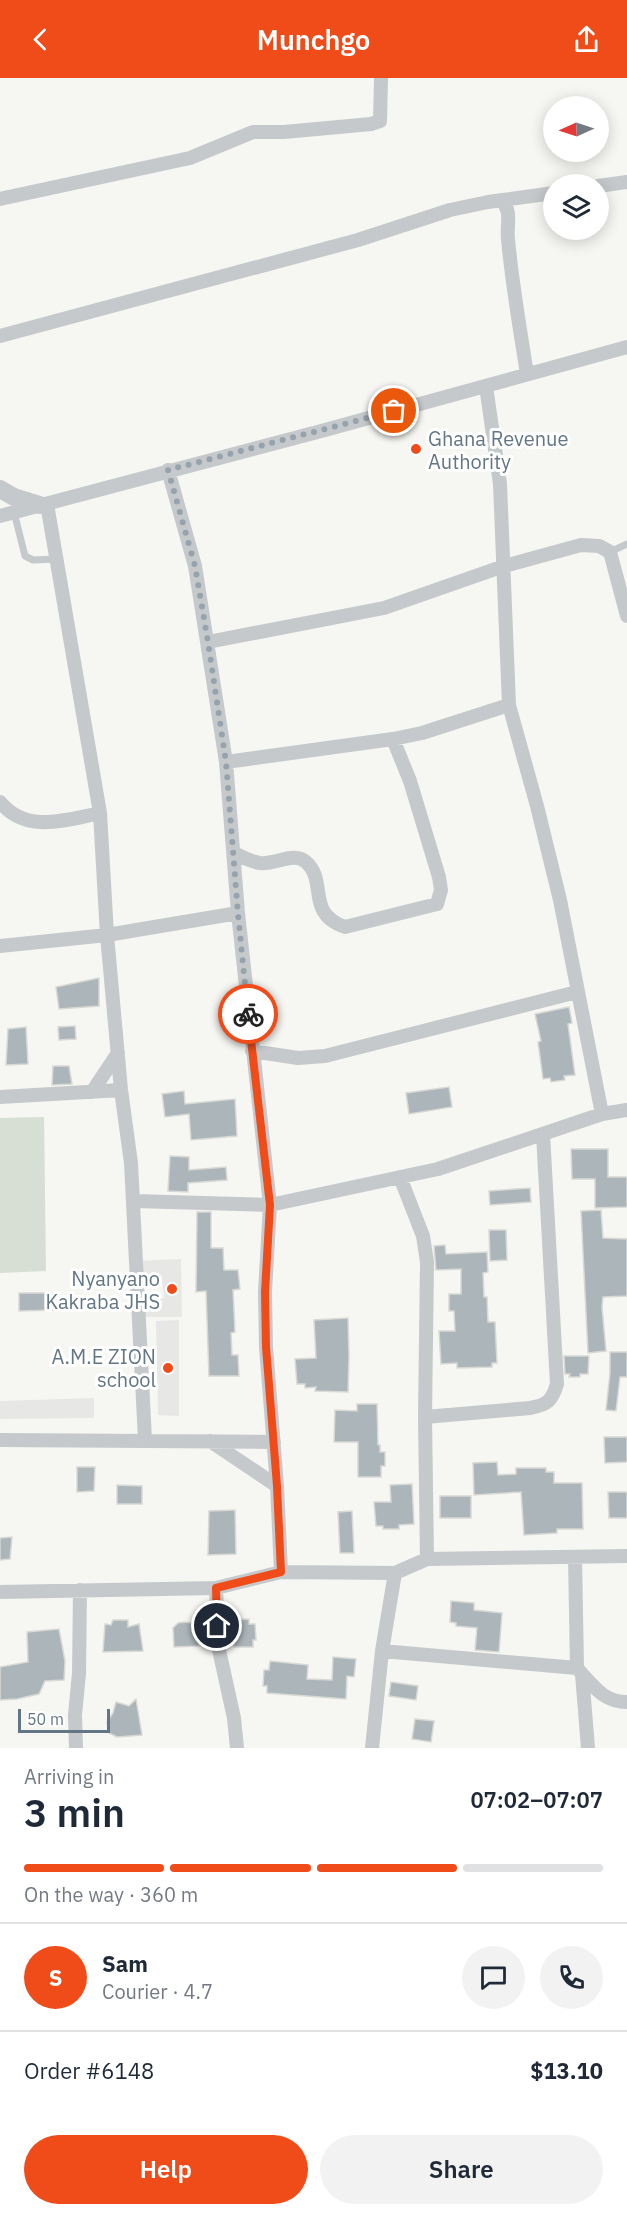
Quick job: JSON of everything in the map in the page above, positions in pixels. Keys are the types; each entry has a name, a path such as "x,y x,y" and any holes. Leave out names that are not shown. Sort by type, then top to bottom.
{"street":[{"path":"0,199 190,158 253,132 284,132 371,124 380,121 381,78"},
{"path":"609,184 627,182"},
{"path":"0,336 358,240 450,210 543,194"},
{"path":"501,200 508,209 509,215 508,239 527,374"},
{"path":"7,514 627,347"},
{"path":"486,386 500,484 509,705 555,879 602,1114"},
{"path":"168,470 195,566 226,762 238,914 270,1205 265,1292 266,1347 281,1572"},
{"path":"0,489 14,497 44,504"},
{"path":"44,504 57,559 100,813 107,935 134,1201 145,1440"},
{"path":"208,642 384,608 504,566 581,545 599,546 610,552 627,616"},
{"path":"226,762 393,739 422,733 509,705"},
{"path":"234,853 261,863 293,858 302,859 314,874 319,902 325,914 332,921 345,927 437,904 441,890 439,877 410,781 393,739"},
{"path":"0,802 17,818 35,822 66,820 100,813"},
{"path":"0,946 107,935 238,914"},
{"path":"252,1051 298,1058 325,1056 578,992"},
{"path":"92,1092 118,1053"},
{"path":"0,1097 121,1090"},
{"path":"134,1201 270,1205 438,1169 602,1114 627,1110"},
{"path":"425,1417 530,1408 544,1406 552,1399 557,1384 543,1134"},
{"path":"400,1176 423,1236 427,1262 425,1417 427,1559"},
{"path":"0,1440 274,1442"},
{"path":"210,1441 277,1486"},
{"path":"0,1592 216,1588 281,1572 395,1573 427,1559 627,1556"},
{"path":"575,1557 580,1671 588,1748"},
{"path":"372,1748 382,1652 395,1573"},
{"path":"216,1588 219,1650 234,1718 237,1748"},
{"path":"76,1748 75,1716 79,1673 80,1590"},
{"path":"382,1652 580,1671 600,1694 608,1699 627,1701"}],"lane":[{"path":"7,514 25,556 33,560 57,559"},
{"path":"610,552 627,544"}],"shaded area":[{"path":"44,1117 46,1271 0,1273 0,1118"},
{"name":"Nyanyano Kakraba JHS","path":"181,1259 182,1317 137,1317 137,1299 164,1298 162,1279 135,1279 135,1261"},
{"name":"A.M.E ZION school","path":"179,1320 179,1416 158,1415 156,1321"},
{"name":"A.M.E ZION school","path":"94,1398 94,1418 0,1419 0,1401"}],"building":[{"path":"99,978 99,1006 59,1009 56,987"},
{"path":"569,1007 572,1023 568,1024 575,1075 564,1076 565,1080 551,1082 550,1078 543,1079 538,1042 541,1041 535,1014"},
{"path":"75,1026 76,1039 59,1040 58,1027"},
{"path":"26,1027 28,1064 6,1065 8,1029"},
{"path":"53,1066 69,1066 72,1084 52,1085"},
{"path":"449,1087 452,1107 409,1114 406,1093"},
{"path":"184,1091 185,1104 235,1099 237,1136 191,1140 189,1114 165,1117 162,1094"},
{"path":"571,1149 608,1149 608,1177 627,1177 627,1207 595,1208 595,1179 572,1179"},
{"path":"170,1156 189,1157 189,1170 226,1167 227,1180 188,1183 188,1192 168,1191"},
{"path":"530,1188 531,1202 490,1205 489,1191"},
{"path":"601,1210 603,1238 627,1239 627,1296 603,1297 606,1351 588,1353 581,1211"},
{"path":"197,1212 211,1212 211,1248 223,1248 224,1270 238,1270 240,1289 233,1290 235,1332 231,1333 232,1355 238,1355 239,1376 209,1376 206,1291 196,1292"},
{"path":"489,1230 506,1230 507,1260 490,1261"},
{"path":"445,1245 446,1254 487,1252 488,1272 483,1273 484,1297 487,1297 488,1322 495,1322 497,1363 492,1363 492,1367 457,1368 457,1363 441,1364 439,1331 455,1331 454,1311 449,1311 449,1294 461,1294 461,1269 436,1270 434,1246"},
{"path":"19,1293 55,1293 54,1310 19,1311"},
{"path":"348,1318 348,1392 315,1391 316,1387 305,1388 305,1384 297,1384 295,1359 316,1358 314,1320"},
{"path":"610,1352 627,1352 627,1377 620,1377 616,1411 606,1410"},
{"path":"564,1356 589,1356 588,1374 569,1377 570,1374 565,1374"},
{"path":"357,1404 377,1404 378,1445 380,1445 380,1452 385,1452 385,1466 381,1466 381,1477 358,1477 358,1442 334,1442 335,1410 357,1411"},
{"path":"604,1437 627,1437 627,1462 605,1463"},
{"path":"497,1462 498,1475 516,1474 516,1468 546,1468 546,1472 554,1472 554,1483 582,1483 583,1529 557,1529 557,1533 524,1535 521,1492 474,1495 473,1463"},
{"path":"77,1467 95,1467 94,1491 77,1492"},
{"path":"412,1484 414,1524 399,1525 399,1529 383,1529 383,1526 376,1526 374,1502 391,1502 390,1485"},
{"path":"117,1485 142,1486 142,1504 117,1504"},
{"path":"608,1492 627,1492 627,1518 609,1518"},
{"path":"440,1496 471,1496 471,1518 440,1518"},
{"path":"235,1510 236,1554 208,1555 209,1511"},
{"path":"352,1511 354,1553 340,1553 338,1512"},
{"path":"12,1537 10,1559 0,1560 0,1538"},
{"path":"451,1601 474,1603 474,1610 502,1613 499,1652 475,1650 477,1628 456,1626 456,1623 450,1622"},
{"path":"249,1619 249,1624 255,1624 256,1640 253,1640 253,1647 234,1647 234,1620"},
{"path":"113,1620 128,1620 128,1627 139,1624 143,1651 103,1652 105,1624 111,1625"},
{"path":"178,1623 192,1623 193,1627 197,1627 199,1646 174,1647 173,1628"},
{"path":"59,1629 65,1661 64,1680 45,1681 39,1694 0,1700 0,1667 28,1662 27,1632"},
{"path":"333,1657 356,1659 354,1677 347,1676 346,1699 267,1693 267,1686 263,1686 264,1670 269,1670 270,1661 308,1665 307,1679 332,1680"},
{"path":"391,1682 418,1686 416,1700 389,1696"},
{"path":"136,1699 142,1735 117,1737 109,1733 107,1722 116,1702 129,1706"},
{"path":"415,1719 434,1721 431,1742 412,1739"}],"way so far":[{"path":"248,1014 226,762 195,566 168,470 394,411"}],"place":[{"name":"Ghana Revenue Authority","path":"416,449"},
{"name":"Nyanyano Kakraba JHS","path":"172,1289"},
{"name":"A.M.E ZION school","path":"168,1368"}],"route":[{"path":"217,1626 216,1588 281,1572 266,1347 265,1292 270,1205 248,1014"}]}
